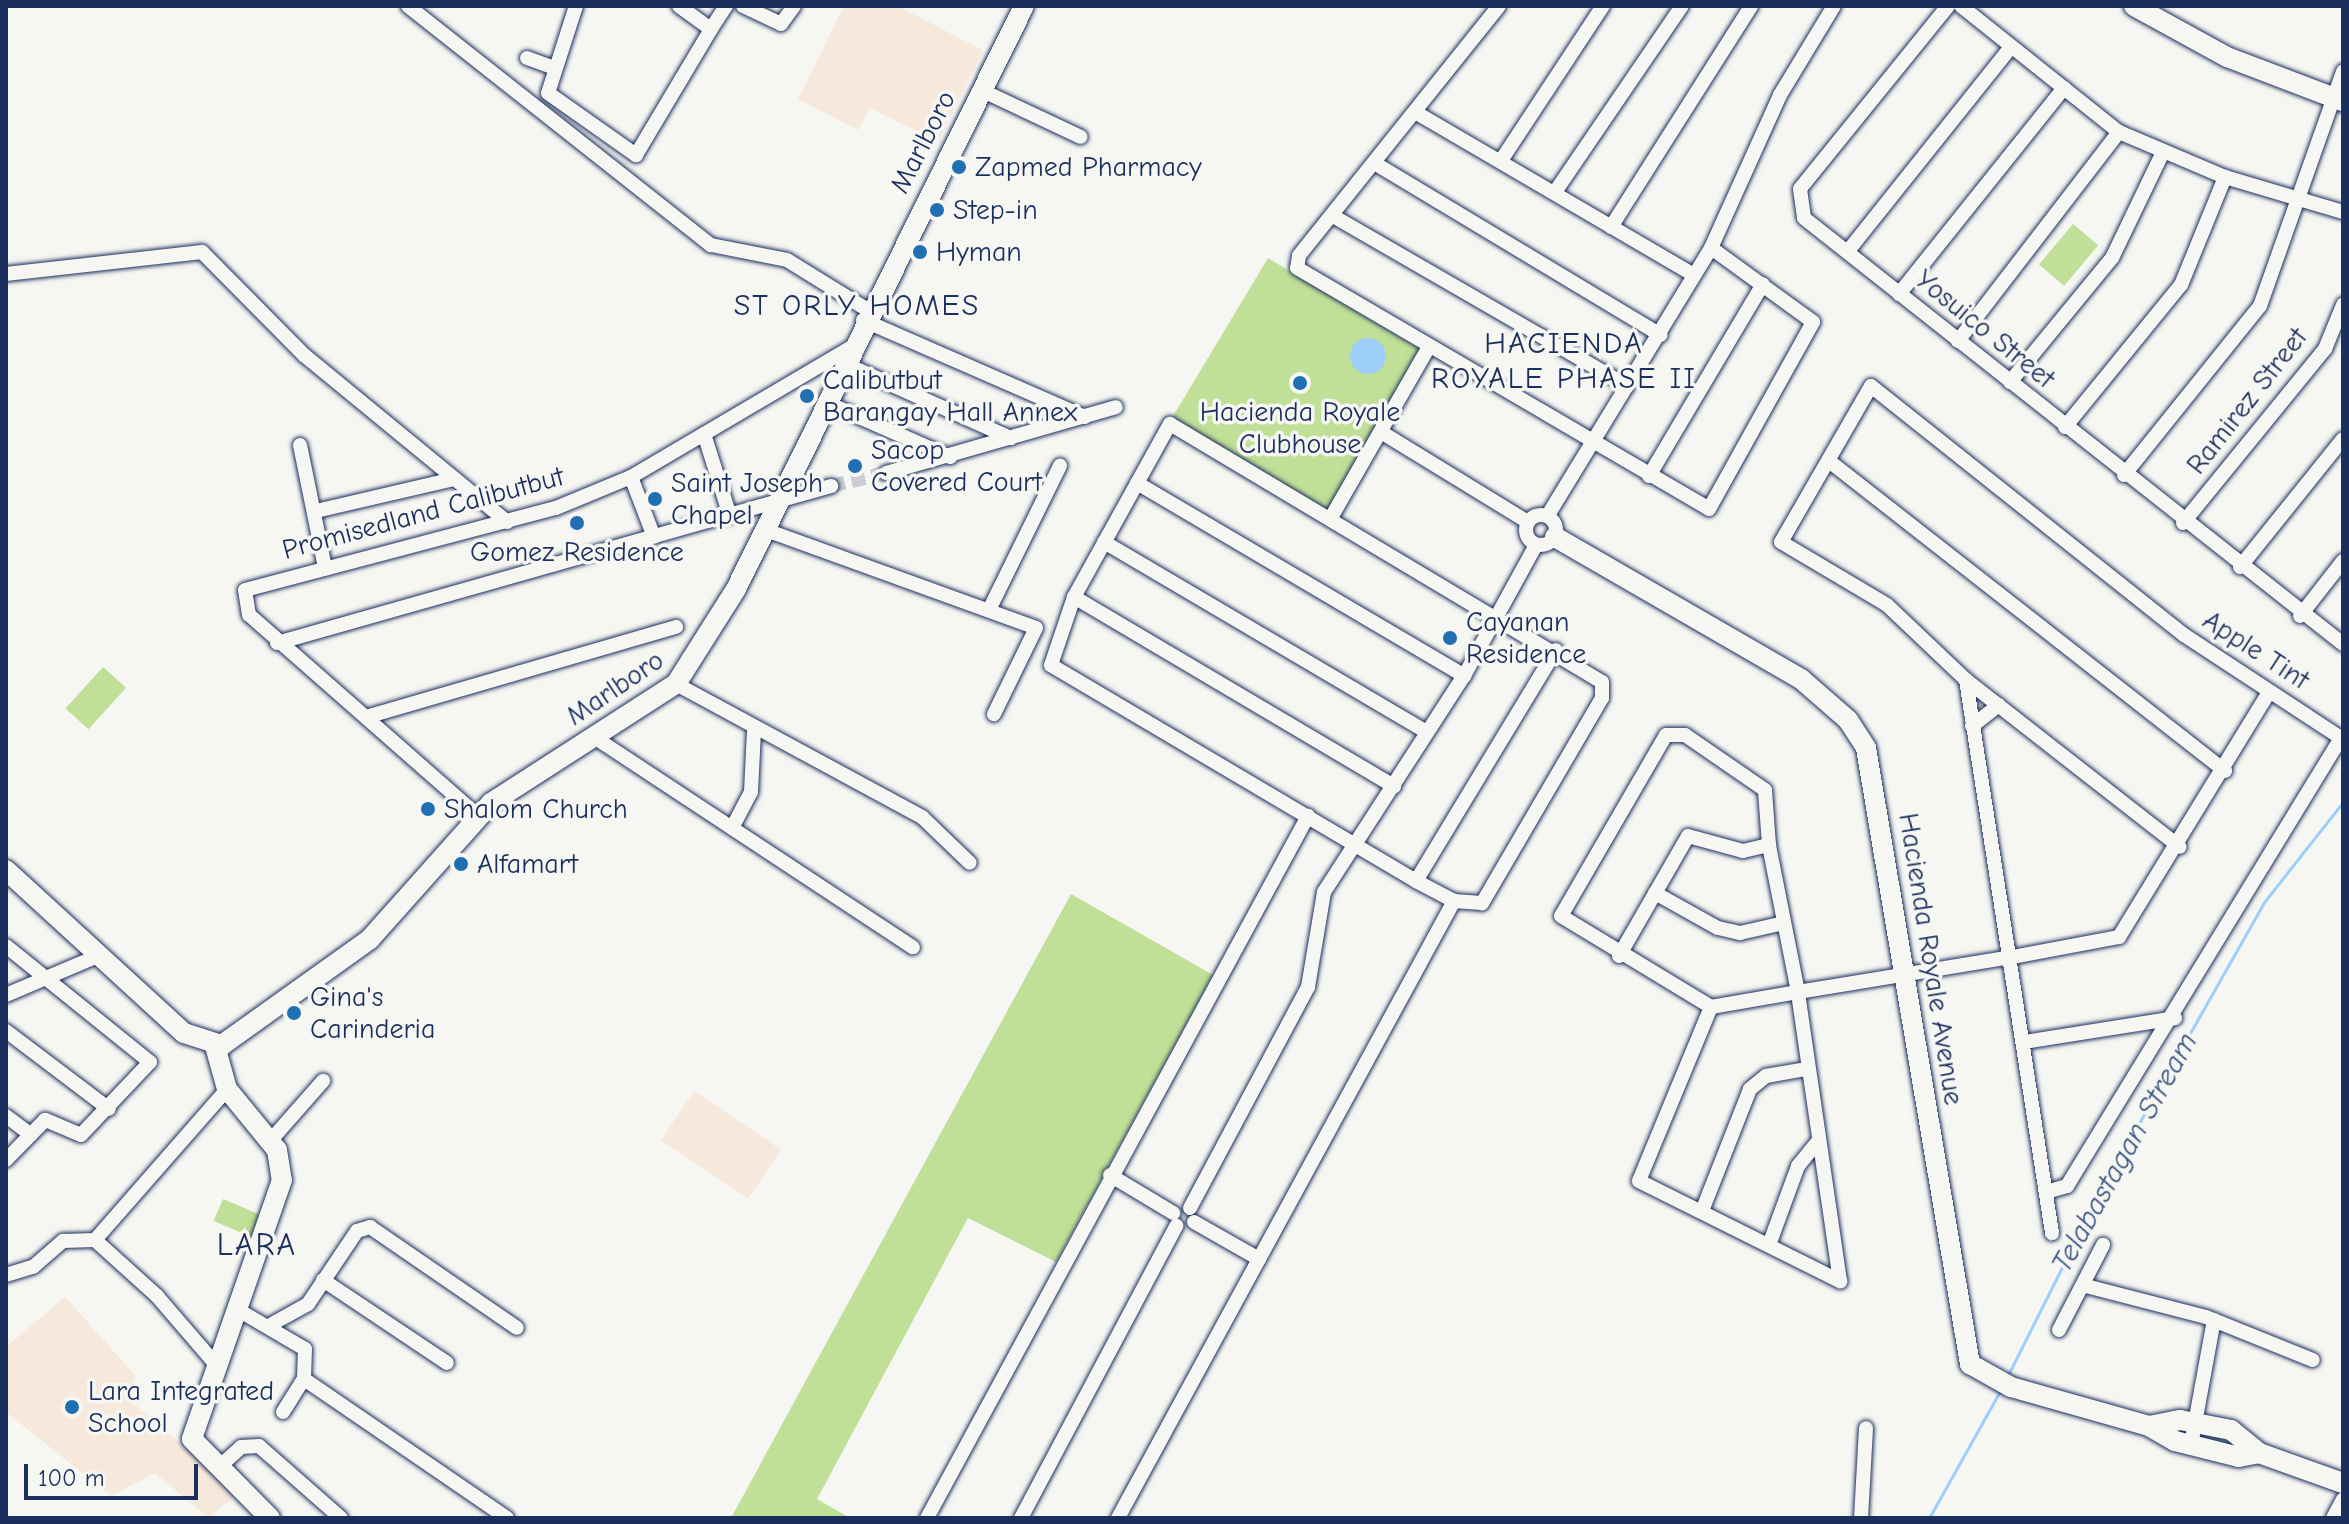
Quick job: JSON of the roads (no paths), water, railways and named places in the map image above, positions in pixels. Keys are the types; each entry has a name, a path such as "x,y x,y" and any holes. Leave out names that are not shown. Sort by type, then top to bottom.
{"street":[{"path":"408,6 711,245 787,260 865,315 1085,417"},
{"path":"576,6 548,87 553,101 640,154 726,6"},
{"path":"679,6 711,29"},
{"path":"743,6 781,24 794,6"},
{"name":"Marlboro","path":"215,1046 243,1034 370,939 477,815 676,684 763,529 865,315 1024,6"},
{"path":"1499,6 1333,216 1297,268 1427,350 1704,509 1714,506 1813,322 1711,248"},
{"path":"1502,159 1603,6"},
{"path":"1555,192 1682,6"},
{"path":"1611,227 1751,6"},
{"path":"1021,1518 1174,1220 1192,1215 1308,987 1324,892 1464,676 1546,541 1548,515 1594,445 1711,248 1780,95 1834,6"},
{"name":"Yosuico Street","path":"1948,6 1797,197 1804,218 2300,616 2343,644"},
{"path":"1961,6 2119,132 2162,154 2225,177 2343,212"},
{"path":"2134,6 2227,57 2337,99"},
{"path":"1848,251 2011,47"},
{"path":"527,58 555,68"},
{"path":"2124,475 2260,306 2297,199 2337,99 2343,71"},
{"path":"1899,294 2064,88"},
{"path":"981,90 1081,137"},
{"path":"1415,112 1502,159 1694,275"},
{"path":"1958,341 2119,132"},
{"path":"2010,382 2112,258 2162,154"},
{"path":"1376,164 1661,335"},
{"path":"2065,427 2181,285 2225,177"},
{"path":"1333,216 1627,386"},
{"path":"6,274 36,276 192,248 233,280 304,355 507,522"},
{"path":"1649,476 1763,284"},
{"name":"Ramirez Street","path":"2183,523 2325,349 2343,305"},
{"path":"1332,516 1427,350"},
{"path":"847,355 1011,438"},
{"name":"Promisedland Calibutbut","path":"477,815 277,643 249,615 245,590 507,522 631,477 847,355"},
{"name":"Apple Tint","path":"1829,461 1866,392 1875,386 2165,620 2268,694 2330,724 2341,738 2240,894 2175,1018 2067,1186 2046,1192"},
{"path":"825,402 950,457"},
{"path":"886,473 1116,407"},
{"path":"1170,424 1500,615 1602,682 1602,698 1489,895 1475,907 1454,901 1416,881 1051,665 1074,597 1137,483 1170,424"},
{"path":"1381,432 1528,522"},
{"path":"704,434 730,516"},
{"path":"2240,567 2343,439"},
{"path":"300,445 316,511 325,568"},
{"path":"2180,847 1966,680 1887,605 1783,547 1829,461 2225,771"},
{"path":"989,610 1060,466"},
{"path":"631,477 654,537"},
{"path":"316,511 454,479"},
{"path":"1137,483 1464,676"},
{"path":"277,643 831,486"},
{"path":"1528,522 1548,515"},
{"path":"1528,522 1527,535 1546,541"},
{"path":"763,529 1036,628 994,714"},
{"name":"Hacienda Royale Avenue","path":"1546,541 1801,679 1848,720 1872,769 1968,1360 1984,1376 2011,1387 2149,1426 2191,1445 2239,1457 2259,1453"},
{"path":"1104,542 1427,732"},
{"path":"2300,616 2343,561"},
{"path":"1074,597 1394,786"},
{"path":"366,717 676,627"},
{"path":"1416,881 1556,650"},
{"path":"1966,680 2012,957 2052,1233"},
{"path":"676,684 754,731 922,817 970,863"},
{"path":"1711,1007 1638,1177 1841,1280 1805,1069 1798,992 1769,845 1761,783 1685,735 1666,735 1561,916 1619,956 1711,1007 1798,992 1906,976 2119,937 2180,847 2268,694"},
{"path":"1972,726 1999,705"},
{"path":"732,828 751,792 754,731"},
{"path":"594,737 913,947"},
{"path":"927,1518 1110,1175 1308,816"},
{"path":"1619,956 1693,833 1743,851 1769,845"},
{"path":"6,870 184,1033 215,1046 227,1089 271,1140 282,1169 280,1192 240,1311 192,1435 270,1518"},
{"path":"1655,893 1718,928 1740,933 1784,923"},
{"path":"1118,1518 1454,901"},
{"path":"6,946 150,1062 109,1109 79,1136 49,1119 6,1160"},
{"path":"6,995 49,980 98,956"},
{"path":"2024,1042 2175,1018"},
{"path":"6,1031 109,1109"},
{"path":"1702,1211 1750,1089 1766,1076 1805,1069"},
{"path":"271,1140 323,1081"},
{"path":"95,1240 227,1089"},
{"path":"6,1116 31,1135"},
{"path":"1769,1245 1798,1166 1819,1140"},
{"path":"1110,1175 1174,1220"},
{"path":"1192,1215 1259,1259"},
{"path":"272,1324 308,1304 357,1231 370,1227 517,1328"},
{"path":"6,1275 33,1267 63,1241 95,1240 157,1296 219,1368"},
{"path":"2059,1330 2086,1286 2103,1245"},
{"path":"323,1280 447,1363"},
{"path":"2086,1286 2214,1320 2313,1360"},
{"path":"240,1311 272,1324 305,1349 304,1379 283,1412"},
{"path":"2191,1445 2214,1320"},
{"path":"304,1379 507,1518"},
{"name":"Hacienda Royale Avenue","path":"2149,1426 2197,1423 2243,1434 2259,1453 2343,1483"},
{"path":"1861,1518 1866,1428"},
{"path":"219,1467 241,1447 259,1446 341,1518"},
{"path":"2333,1518 2343,1499"}],"water":[{"path":"1368,338 1381,343 1386,356 1381,369 1368,374 1355,369 1350,356 1355,343"}],"waterway":[{"name":"Telabastagan Stream","path":"2007,1377 2095,1201 2265,901 2343,802"},
{"name":"Telabastagan Stream","path":"1929,1518 2000,1391"}],"tunnel":[{"path":"831,486 886,473"}],"place":[{"name":"Zapmed Pharmacy","path":"959,167"},
{"name":"Step-in","path":"937,210"},
{"name":"Hyman","path":"920,252"},
{"name":"Hacienda Royale Clubhouse","path":"1300,383"},
{"name":"Calibutbut Barangay Hall Annex","path":"807,396"},
{"name":"Sacop Covered Court","path":"855,466"},
{"name":"Saint Joseph Chapel","path":"655,499"},
{"name":"Gomez Residence","path":"577,523"},
{"name":"Cayanan Residence","path":"1450,638"},
{"name":"Shalom Church","path":"428,809"},
{"name":"Alfamart","path":"461,864"},
{"name":"Gina's Carinderia","path":"294,1013"},
{"name":"Lara Integrated School","path":"72,1407"}],"district":[{"name":"ST ORLY HOMES","path":"857,306"},
{"name":"HACIENDA ROYALE PHASE II","path":"1564,361"},
{"name":"LARA","path":"257,1245"}]}
